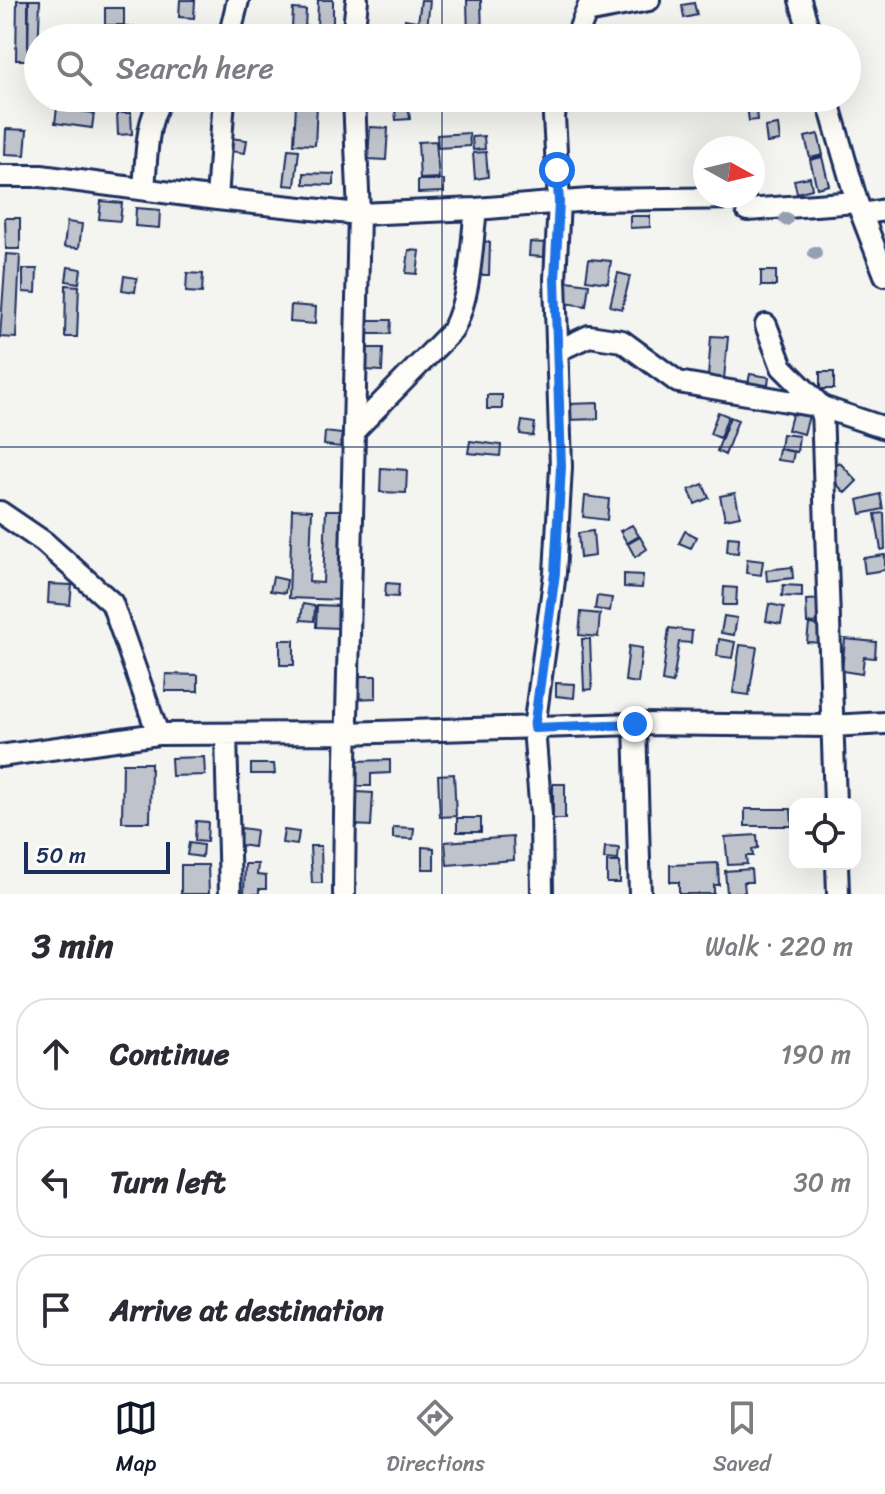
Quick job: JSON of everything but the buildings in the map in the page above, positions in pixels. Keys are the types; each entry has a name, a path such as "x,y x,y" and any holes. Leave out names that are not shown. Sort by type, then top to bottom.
{"street":[{"path":"232,24 238,0"},
{"path":"354,24 357,0"},
{"path":"589,6 649,0"},
{"path":"800,0 807,24"},
{"path":"144,188 154,112"},
{"path":"217,199 223,112"},
{"path":"344,894 359,214 355,112"},
{"path":"542,894 541,815 534,728 556,558 561,467 555,279 559,202 555,112"},
{"path":"831,112 859,208 885,275"},
{"path":"0,176 41,176 359,214 605,200 693,202"},
{"path":"765,205 885,210"},
{"path":"354,431 453,330 465,297 476,209"},
{"path":"766,325 782,367 822,407 835,798"},
{"path":"557,351 589,336 622,341 678,382 822,407 885,428"},
{"path":"0,512 44,542 112,603 158,734"},
{"path":"0,756 158,734 346,733 635,724 832,726 885,723"},
{"path":"635,724 640,894"},
{"path":"226,734 230,894"},
{"path":"837,870 838,894"}],"route":[{"path":"557,170 559,202 555,279 561,467 555,573 534,728 635,724"}]}
